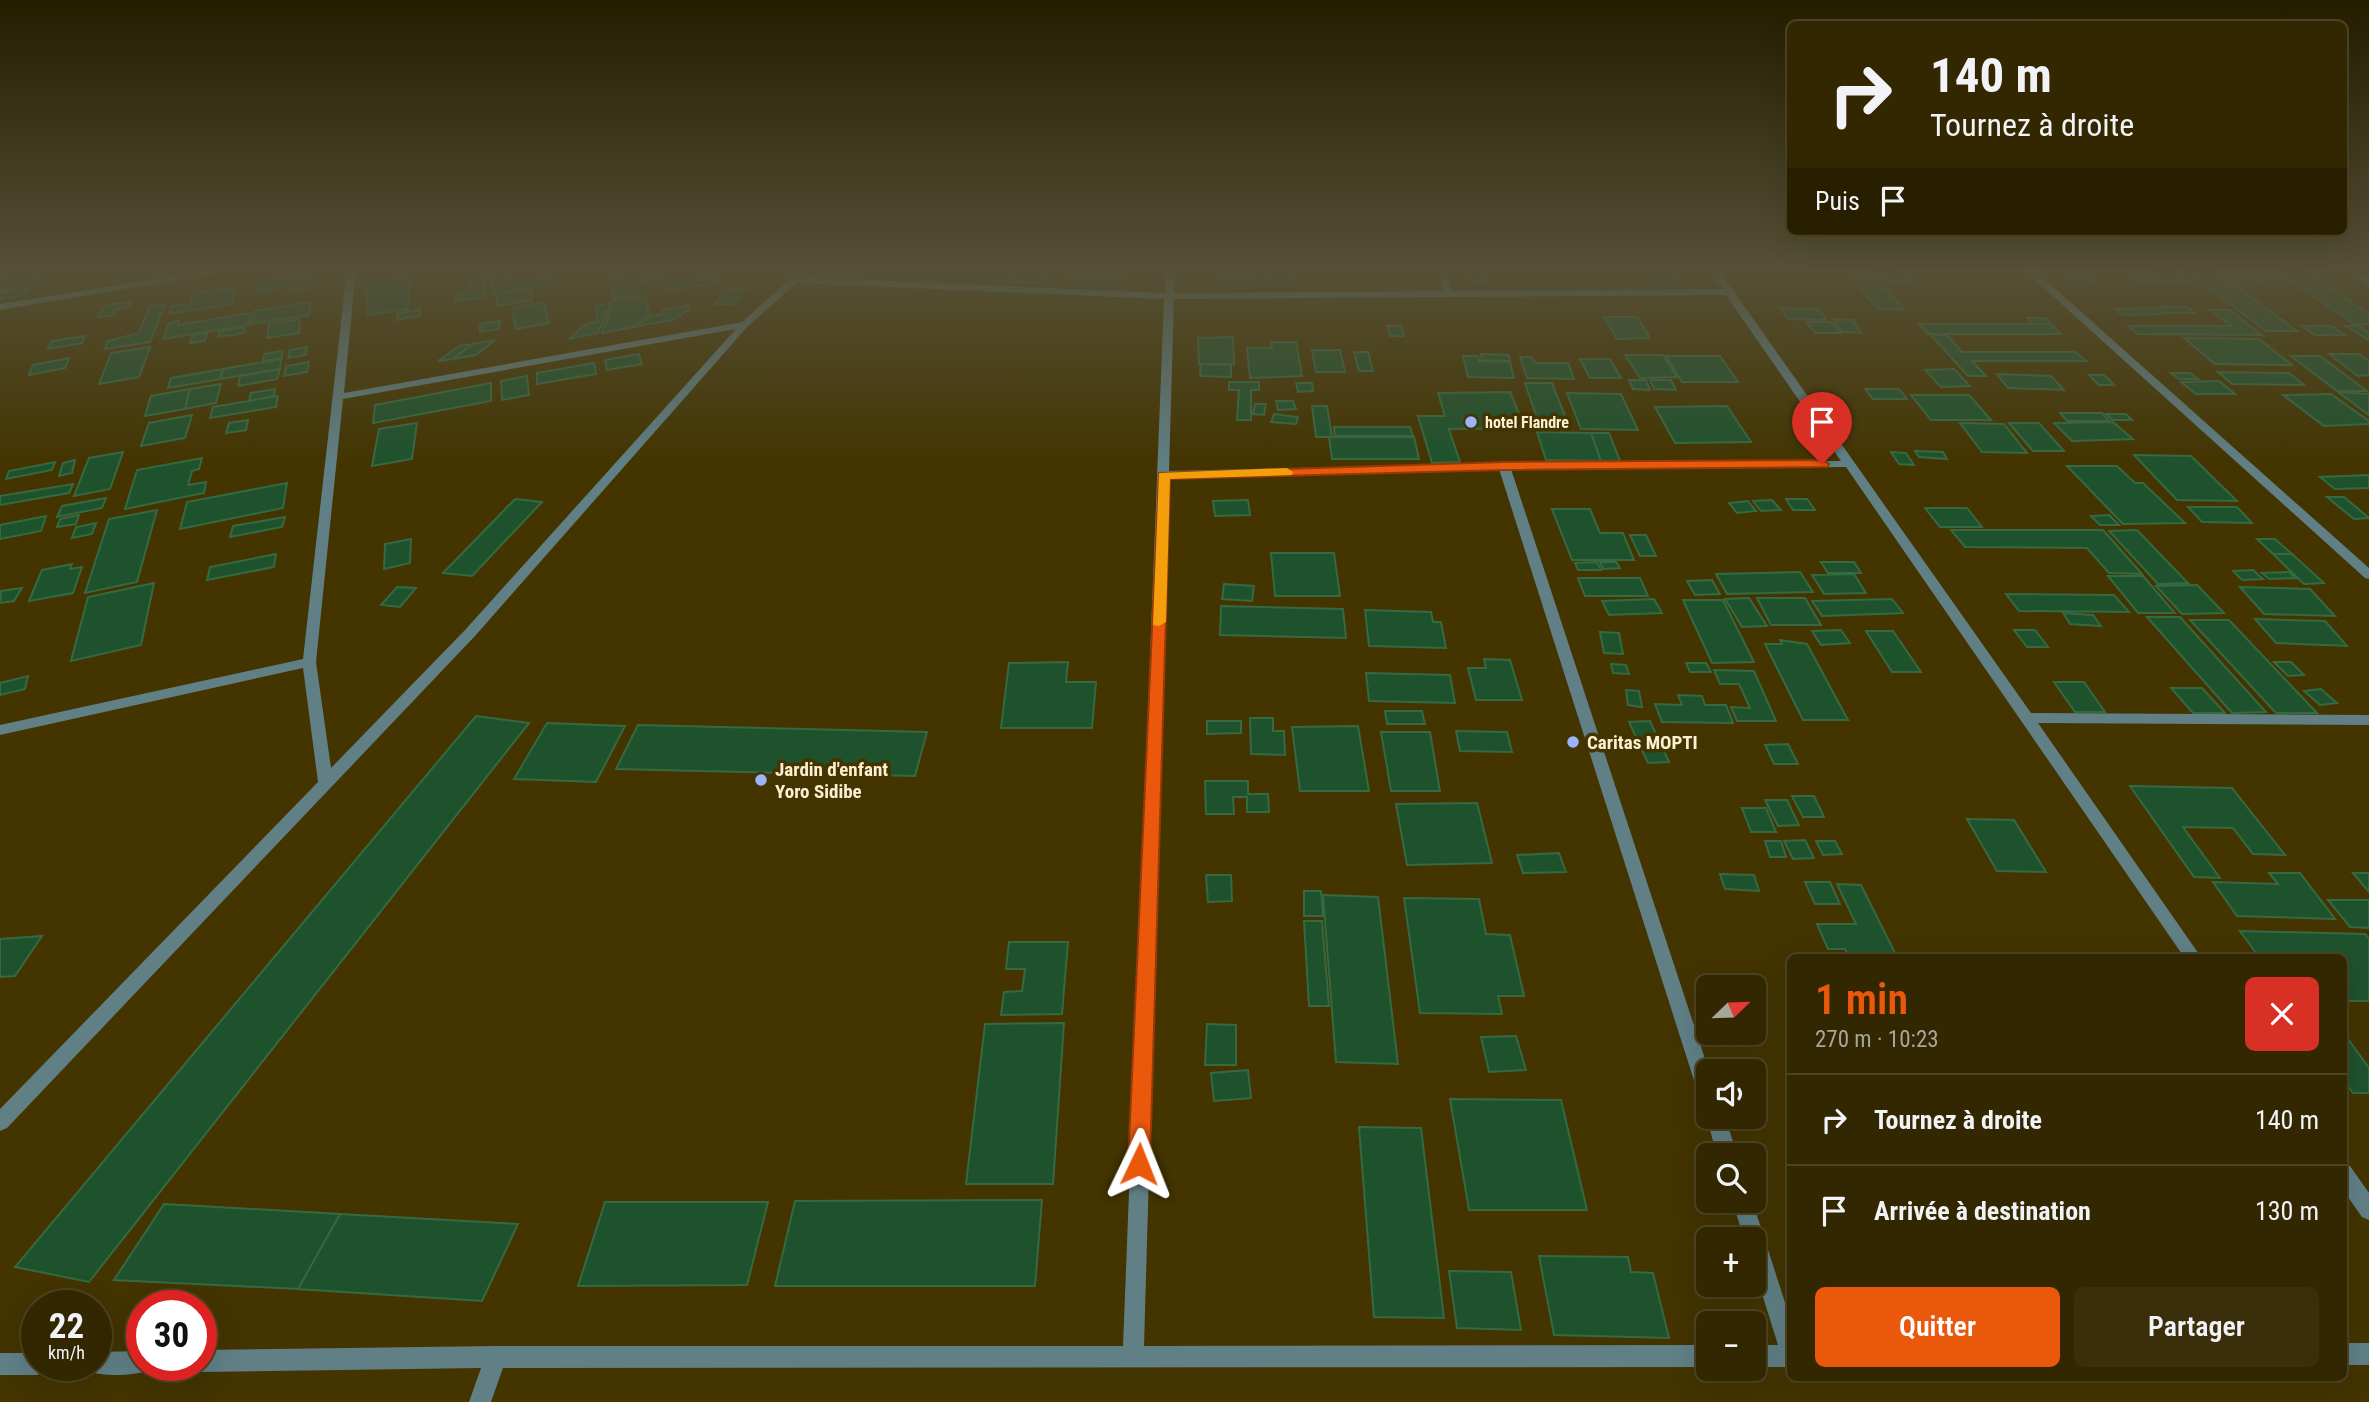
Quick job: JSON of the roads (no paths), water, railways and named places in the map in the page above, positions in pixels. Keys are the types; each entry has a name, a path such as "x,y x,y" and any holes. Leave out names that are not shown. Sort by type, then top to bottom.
{"street":[{"path":"326,785 309,662 345,334"},
{"path":"338,397 687,334"},
{"path":"0,1122 470,633 736,334"},
{"path":"1133,1357 1168,334"},
{"path":"1759,334 2191,954"},
{"path":"2100,334 2369,575"},
{"path":"1164,475 1504,466 1849,464"},
{"path":"1504,466 1696,1059"},
{"path":"0,730 309,662"},
{"path":"2026,718 2369,720"},
{"path":"2347,1179 2369,1210"},
{"path":"1746,1213 1787,1341"},
{"path":"2347,1354 2369,1354"},
{"path":"217,1362 496,1357 1696,1356"},
{"path":"1766,1356 1787,1356"},
{"path":"480,1402 496,1357"},
{"path":"0,1364 21,1364"}],"place":[{"name":"hotel Flandre","path":"1471,422"},
{"name":"Caritas MOPTI","path":"1573,742"},
{"name":"Jardin d'enfant Yoro Sidibe","path":"761,780"}]}
